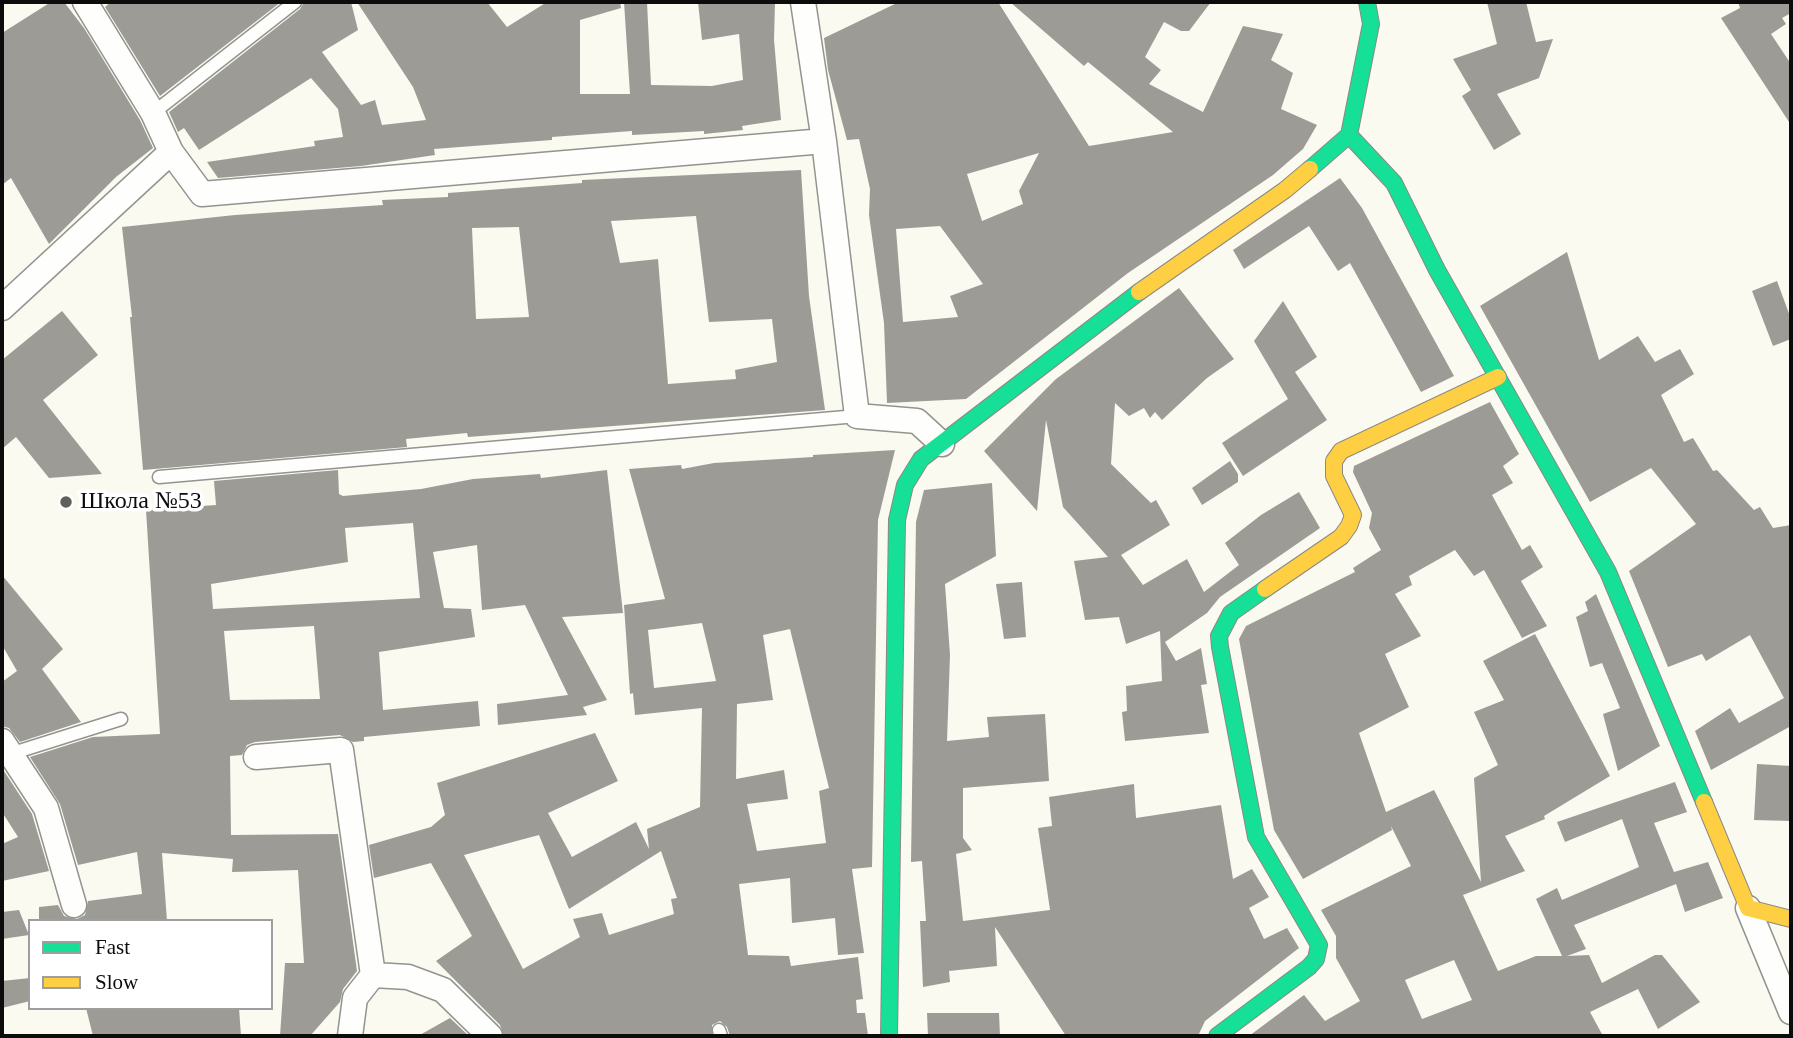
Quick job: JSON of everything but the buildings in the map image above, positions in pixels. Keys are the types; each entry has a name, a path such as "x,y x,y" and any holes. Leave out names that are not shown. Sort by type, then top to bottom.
{"street":[{"path":"85,2 153,113 172,152 202,194 824,141"},
{"path":"803,2 824,141 857,416 917,421 942,444"},
{"path":"889,1036 897,520 910,477 921,459 1115,308 1285,190 1349,135 1371,24 1367,2"},
{"path":"1349,135 1394,183 1437,270 1608,572 1791,1012"},
{"path":"2,308 172,152"},
{"path":"1217,1036 1309,967 1316,959 1319,945 1256,837 1220,647 1219,636 1224,623 1231,613 1341,537 1349,526 1353,515 1334,475 1334,461 1341,451 1498,377"},
{"path":"6,747 46,808 74,905"},
{"path":"256,757 341,750 373,975 355,998 350,1036"},
{"path":"1748,908 1780,901"},
{"path":"1748,908 1791,919"},
{"path":"373,975 408,978 443,990 490,1036"}],"lane":[{"path":"153,113 295,2"},
{"path":"159,477 857,416"},
{"path":"6,747 121,719"}],"traffic: fast":[{"path":"1310,169 1349,135 1371,24 1367,2"},
{"path":"1349,135 1394,183 1437,270 1608,572 1704,802"},
{"path":"889,1036 897,520 905,485 921,459 1139,292"},
{"path":"1217,1036 1309,967 1316,959 1319,945 1256,837 1220,647 1219,636 1231,613 1265,589"}],"traffic: slow":[{"path":"1139,292 1285,190 1310,169"},
{"path":"1265,589 1341,537 1349,526 1353,515 1334,476 1334,461 1341,451 1498,377"},
{"path":"1704,802 1748,908"},
{"path":"1748,908 1791,919"}],"place":[{"name":"Школа №53","path":"66,502"}]}
